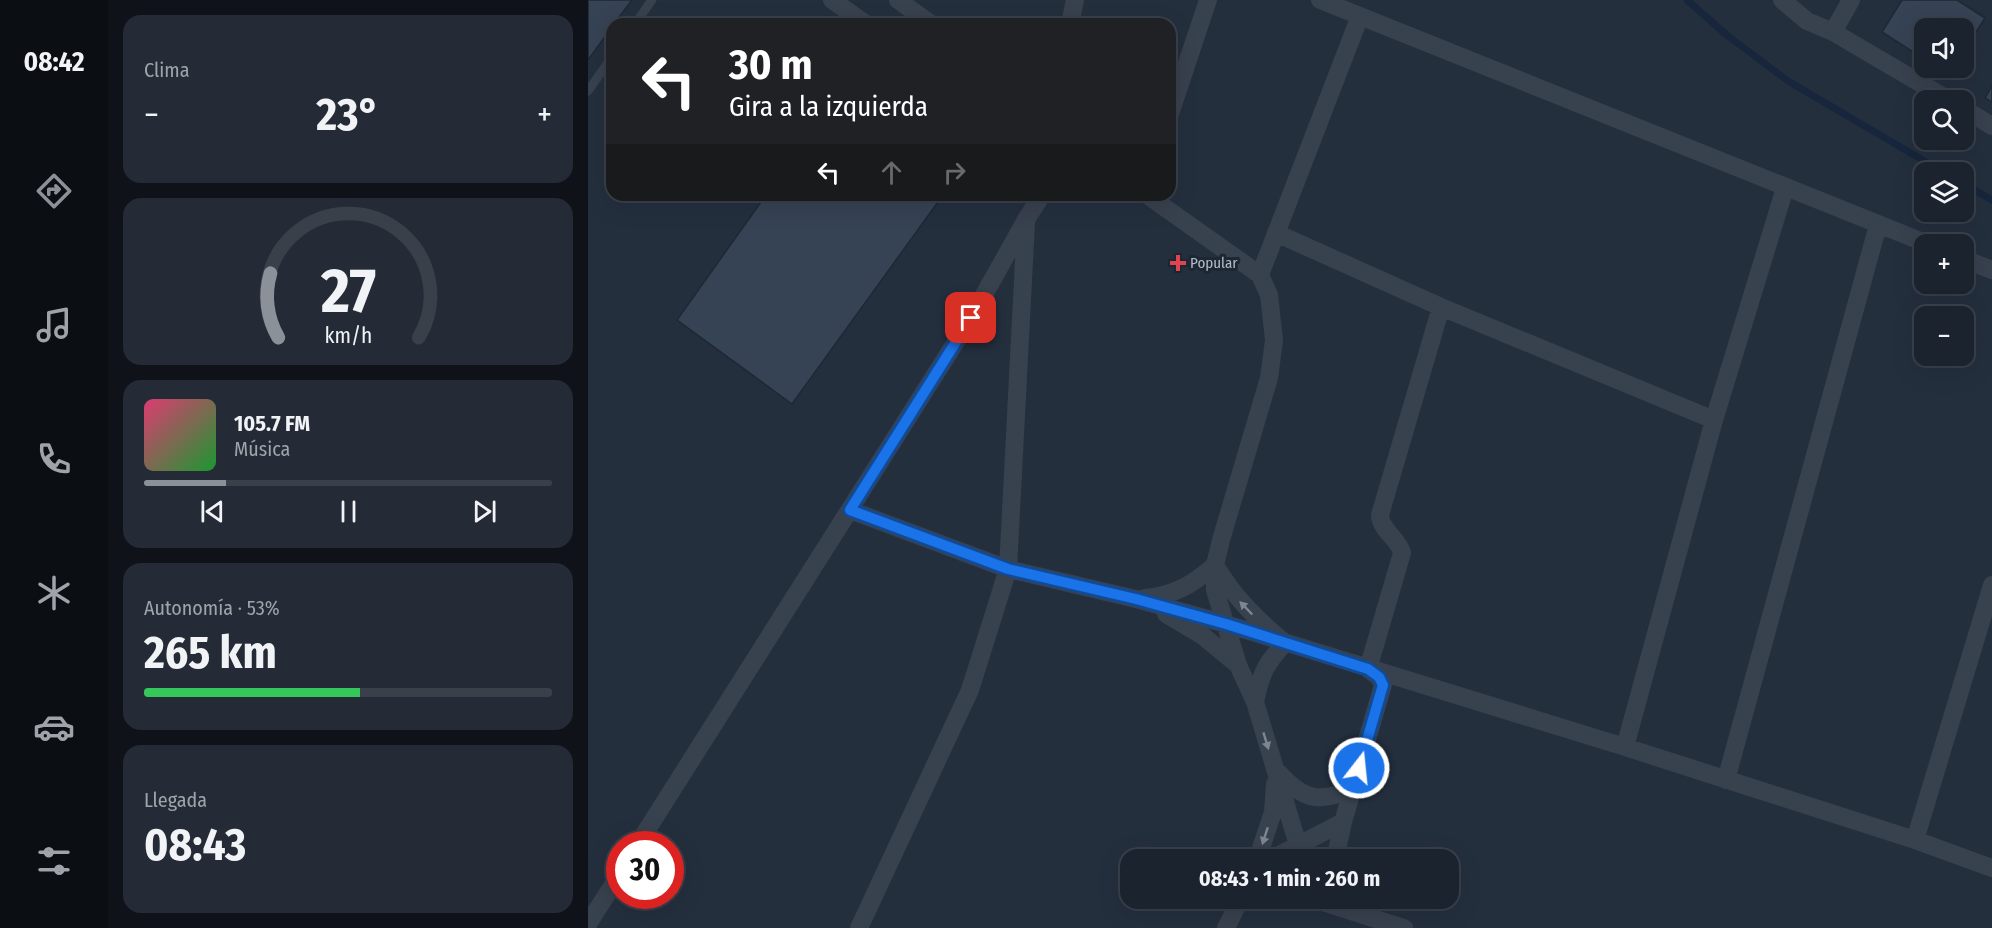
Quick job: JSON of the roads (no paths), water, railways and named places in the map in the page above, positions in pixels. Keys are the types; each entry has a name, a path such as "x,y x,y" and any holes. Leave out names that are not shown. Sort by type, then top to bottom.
{"street":[{"path":"832,0 858,18"},
{"path":"898,0 923,18"},
{"path":"1071,18 1075,0"},
{"path":"1176,96 1208,0"},
{"path":"1320,0 1914,239"},
{"path":"1782,0 1807,21 1833,32 1932,90"},
{"path":"1833,32 1851,0"},
{"path":"1260,274 1360,16"},
{"path":"1974,115 1992,126"},
{"path":"1625,747 1714,420 1785,188"},
{"path":"646,831 971,318 1038,201"},
{"path":"1156,201 1260,274 1269,295 1274,340 1269,378 1215,565 1215,590 1238,665 1255,702 1301,849"},
{"path":"859,928 970,690 1008,569 1027,218"},
{"path":"1726,780 1878,225"},
{"path":"1276,233 1441,307 1714,420"},
{"path":"1974,263 1992,270"},
{"path":"1368,669 1402,553 1400,545 1383,525 1380,515 1441,307"},
{"path":"850,510 1008,569 1136,599 1226,624 1625,747 1915,840 1992,868"},
{"path":"1136,599 1163,597 1176,592 1215,565"},
{"path":"1215,565 1240,602 1285,643"},
{"path":"1915,840 1992,585"},
{"path":"1136,599 1203,636 1238,665"},
{"path":"1255,702 1260,678 1269,660 1285,643"},
{"path":"1337,849 1383,685 1379,677 1368,669"},
{"path":"1275,770 1293,789 1312,797 1330,797 1353,788"},
{"path":"1261,849 1273,812 1275,770"},
{"path":"1306,849 1343,822"},
{"path":"588,924 606,896"},
{"path":"1226,928 1236,909"},
{"path":"1359,909 1404,928"}],"lane":[{"path":"639,18 652,0"},
{"path":"588,91 606,66"}],"waterway":[{"path":"1687,0 1728,36 1788,81 1926,162"},
{"path":"1974,190 1992,200"}],"place":[{"name":"Popular","path":"1178,263"}]}
